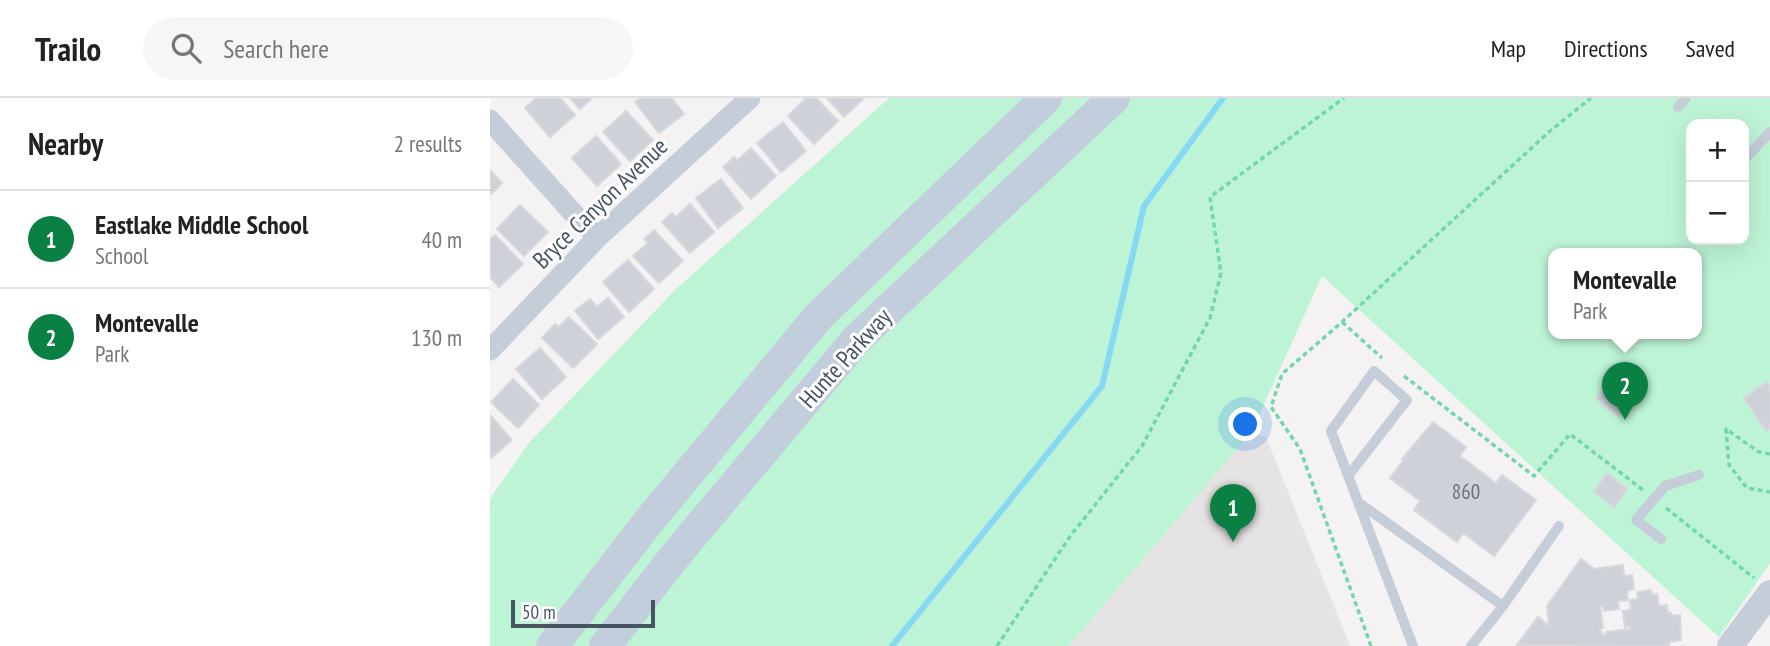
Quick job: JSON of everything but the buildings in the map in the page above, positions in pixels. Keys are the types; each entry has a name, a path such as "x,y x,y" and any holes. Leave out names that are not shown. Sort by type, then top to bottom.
{"main road":[{"name":"Hunte Parkway","path":"552,646 653,516 820,316 1045,98"},
{"name":"Hunte Parkway","path":"605,646 675,556 857,340 1114,98"}],"street":[{"name":"Bryce Canyon Avenue","path":"490,350 598,237 750,98"},
{"path":"490,120 598,237"},
{"path":"1730,646 1762,585"}],"lane":[{"path":"1749,155 1770,132"},
{"path":"1348,476 1407,400 1374,371 1331,431 1348,476 1413,646"},
{"path":"1661,539 1636,520 1665,486 1699,475"},
{"path":"1358,502 1503,606"},
{"path":"1471,646 1503,606 1559,526"}],"path":[{"path":"997,646 1071,535 1142,446 1210,317 1221,273 1210,197 1344,98"},
{"path":"1371,646 1300,449 1271,407 1282,373 1342,322 1530,148 1591,98"},
{"path":"1342,322 1387,362"},
{"path":"1397,370 1534,476 1570,434 1762,585"},
{"path":"1770,454 1759,452 1726,429 1729,465 1747,488 1770,492"}],"shaded area":[{"path":"1251,433 1266,437 1350,646 1069,646"}],"green space":[{"path":"889,98 1770,98 1770,563 1719,637 1322,276 1251,433 1069,646 490,646 490,499 528,444 675,290"}],"waterway":[{"path":"892,646 1102,386 1144,206 1223,98"}],"place":[{"name":"Montevalle","path":"1625,420"},
{"name":"Eastlake Middle School","path":"1233,542"}]}
